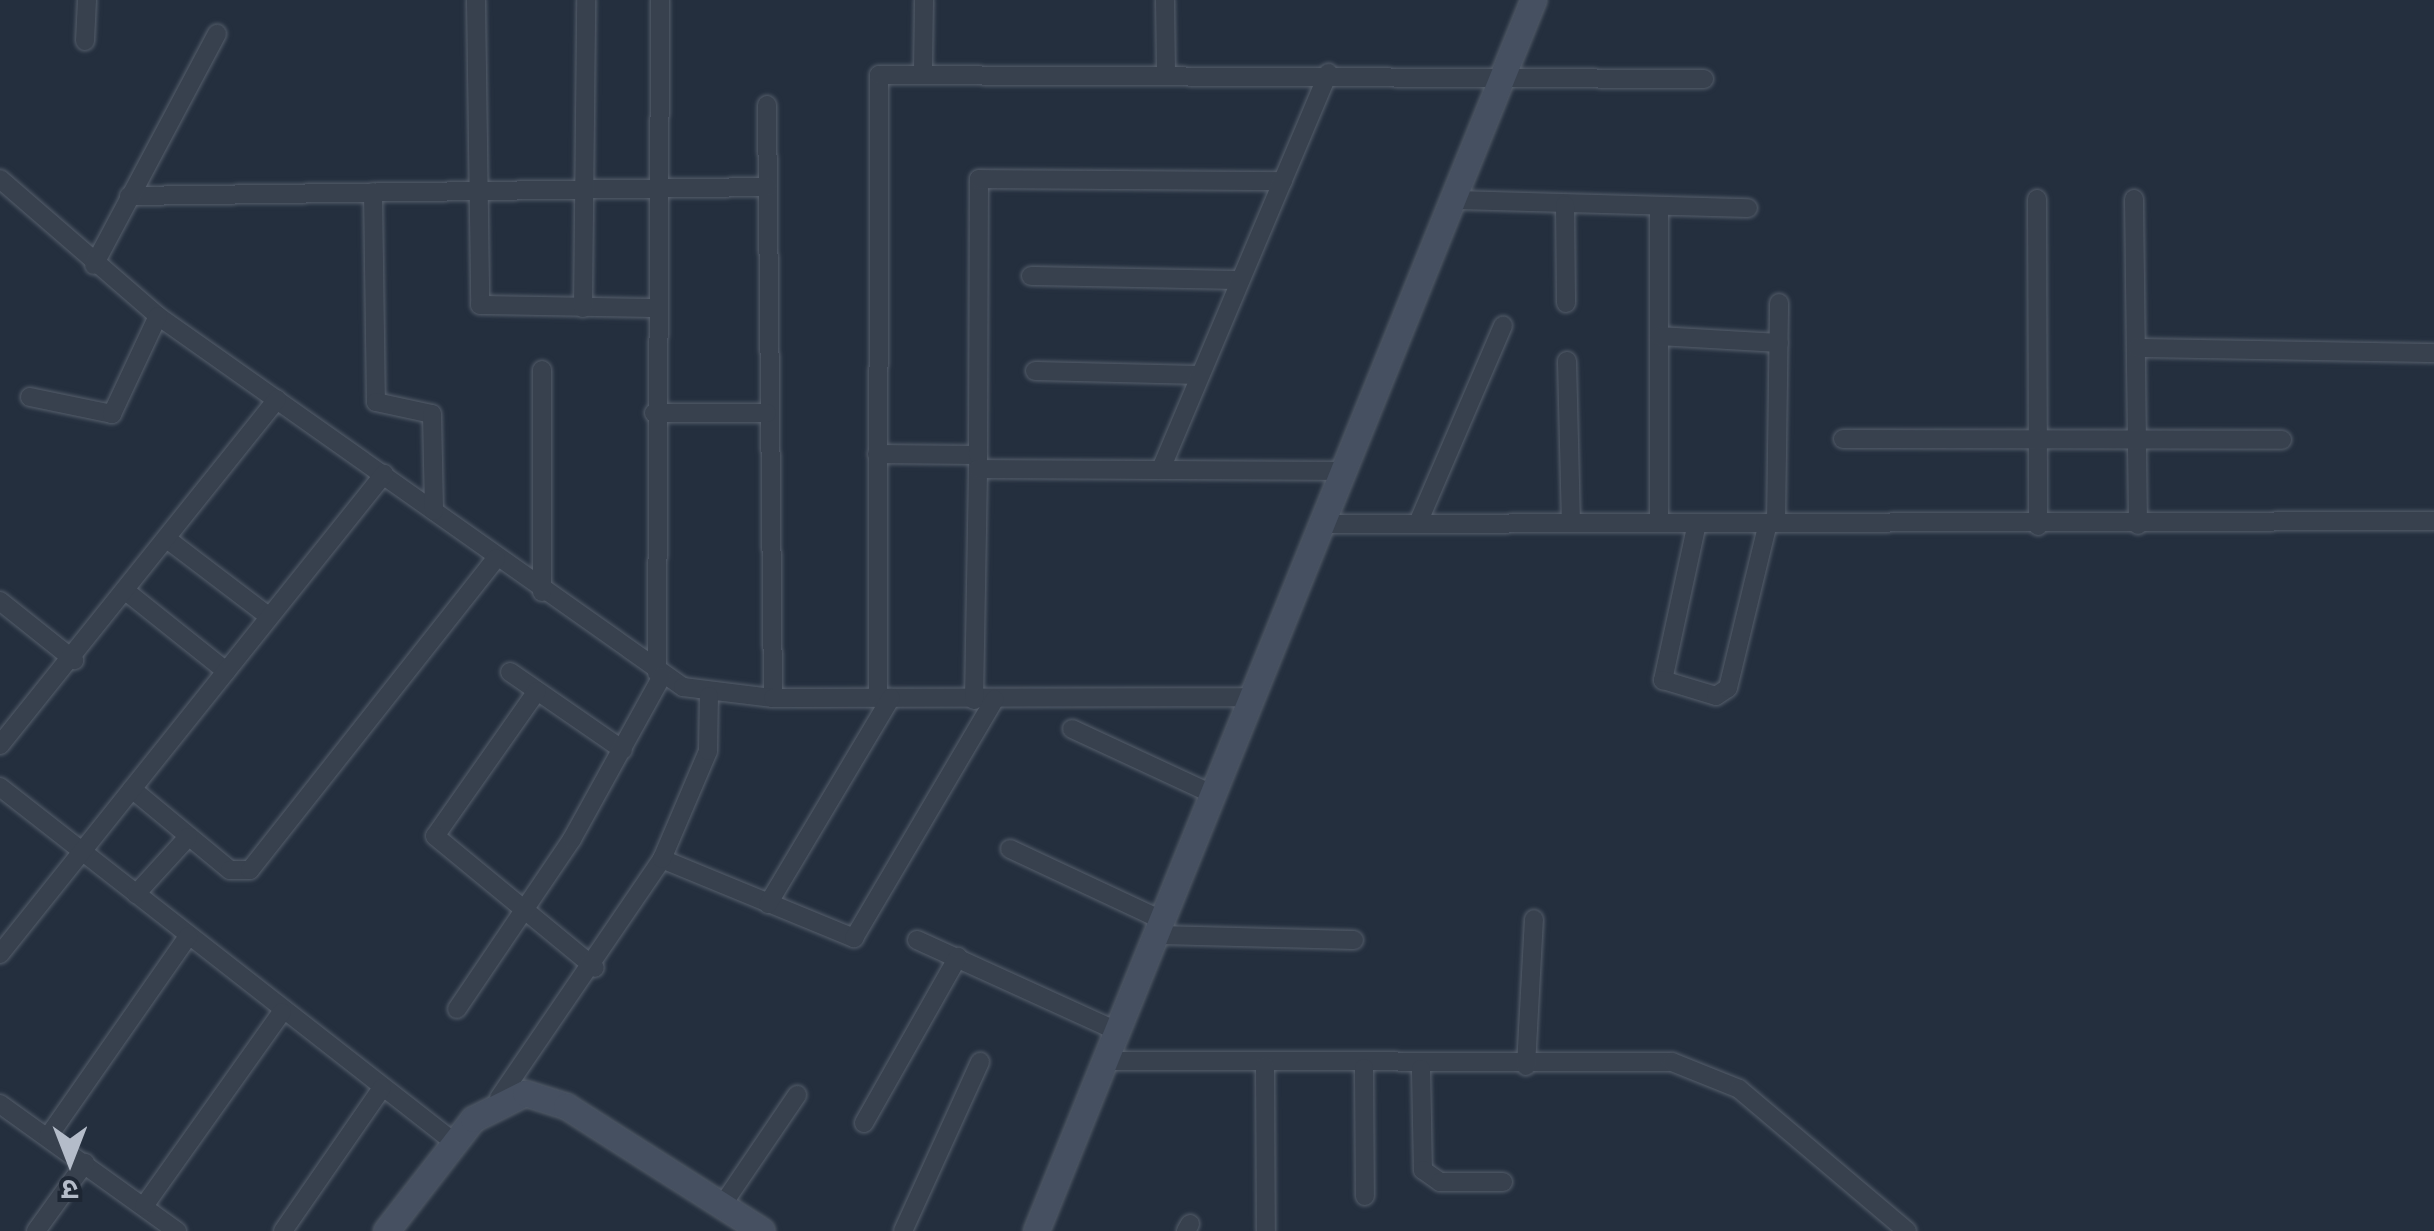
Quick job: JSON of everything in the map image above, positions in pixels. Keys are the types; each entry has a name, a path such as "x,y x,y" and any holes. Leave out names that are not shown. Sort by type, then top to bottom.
{"street":[{"path":"85,41 87,0"},
{"path":"476,0 480,305 656,308"},
{"path":"583,308 586,0"},
{"path":"457,1009 525,912 623,750 660,674 654,413 660,0"},
{"path":"923,71 924,0"},
{"path":"1165,0 1166,71"},
{"path":"1036,1231 1162,928 1322,524 1458,200 1533,0"},
{"path":"94,265 217,34"},
{"path":"768,904 885,698 877,454 877,80 923,71 1704,79"},
{"path":"1161,469 1328,73"},
{"path":"767,105 767,413 773,698"},
{"path":"0,179 94,265 158,316 660,674 709,696 974,700 1253,698"},
{"path":"974,700 979,180 1283,181"},
{"path":"129,196 768,187"},
{"path":"373,192 376,402 432,414 434,512"},
{"path":"2037,199 2042,440 2038,526"},
{"path":"2134,199 2138,525"},
{"path":"1458,200 1748,208"},
{"path":"1564,205 1566,303"},
{"path":"1658,207 1658,523"},
{"path":"1032,276 1240,280"},
{"path":"1697,523 1664,680 1716,696 1728,688 1772,523 1779,304"},
{"path":"30,397 112,414 158,316"},
{"path":"1418,523 1503,326"},
{"path":"1658,336 1779,343"},
{"path":"2137,348 2434,353"},
{"path":"1567,360 1570,522"},
{"path":"542,370 542,592"},
{"path":"1035,372 1200,375"},
{"path":"0,745 74,660 277,400"},
{"path":"654,413 767,413"},
{"path":"1843,438 2282,440"},
{"path":"877,454 1161,469 1344,471"},
{"path":"0,954 384,474"},
{"path":"1322,524 2038,526 2434,521"},
{"path":"167,540 268,616"},
{"path":"132,789 230,870 250,870 496,559"},
{"path":"127,592 226,671"},
{"path":"0,600 74,660"},
{"path":"510,672 623,750"},
{"path":"537,691 435,836 594,968"},
{"path":"386,1231 455,1143 499,1098 594,968 662,859 708,751 709,696"},
{"path":"662,859 841,938 863,931 995,699"},
{"path":"1072,730 1214,795"},
{"path":"0,786 282,1012 455,1143"},
{"path":"136,894 188,837"},
{"path":"1010,848 1162,928 1354,940"},
{"path":"1526,1066 1534,919"},
{"path":"48,1137 188,936"},
{"path":"917,940 1119,1032"},
{"path":"864,1122 958,957"},
{"path":"144,1206 282,1012"},
{"path":"1106,1061 1364,1068 1672,1062 1716,1076 1908,1231"},
{"path":"903,1231 980,1062"},
{"path":"1265,1066 1266,1231"},
{"path":"1364,1068 1365,1196"},
{"path":"1421,1068 1423,1170 1440,1182 1503,1182"},
{"path":"283,1231 382,1088"},
{"path":"723,1204 797,1095"},
{"path":"499,1098 546,1096 762,1231"},
{"path":"0,1104 177,1231"},
{"path":"36,1231 84,1163"}]}
